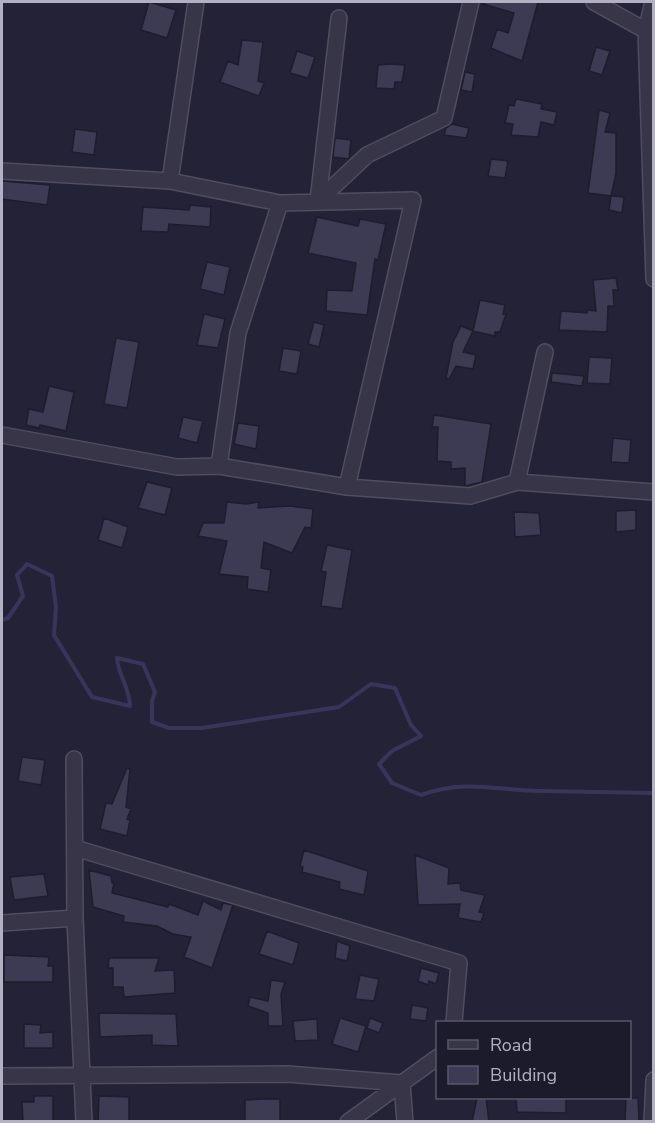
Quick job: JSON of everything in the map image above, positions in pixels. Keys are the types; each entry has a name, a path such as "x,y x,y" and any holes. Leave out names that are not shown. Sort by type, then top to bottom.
{"street":[{"path":"170,181 196,2"},
{"path":"318,201 367,155 444,118 471,2"},
{"path":"594,2 650,33"},
{"path":"653,2 650,33 654,279"},
{"path":"318,201 339,18"},
{"path":"2,171 170,181 280,202 413,200 347,487"},
{"path":"219,466 238,333 280,202"},
{"path":"517,482 545,352"},
{"path":"2,435 177,467 219,466 347,487 470,496 517,482 654,492"},
{"path":"74,759 75,918 84,1074 84,1122"},
{"path":"75,848 459,963 454,1021"},
{"path":"2,923 75,918"},
{"path":"348,1122 436,1058"},
{"path":"2,1076 287,1074 402,1083"},
{"path":"652,1122 654,1080"},
{"path":"402,1083 405,1122"}],"building":[{"path":"149,2 176,10 167,38 141,30"},
{"path":"484,2 538,2 522,61 491,48 497,29 508,33 514,13 483,4"},
{"path":"242,40 263,42 258,81 264,83 259,96 220,82 228,61 238,65"},
{"path":"596,47 610,51 602,75 589,71"},
{"path":"297,51 315,57 308,78 290,73"},
{"path":"378,65 405,65 402,82 395,82 394,89 376,88"},
{"path":"465,72 475,74 472,92 461,90"},
{"path":"516,99 542,104 541,109 557,112 554,125 541,122 538,137 511,135 513,124 505,123 509,105 514,106"},
{"path":"599,110 610,113 605,132 616,133 616,173 611,196 588,193"},
{"path":"452,124 469,128 466,138 444,135 446,128"},
{"path":"75,129 97,132 94,155 72,152"},
{"path":"335,138 351,140 349,159 333,157"},
{"path":"491,159 508,161 505,178 488,176"},
{"path":"2,181 50,185 47,205 2,199"},
{"path":"611,196 624,197 622,213 609,210"},
{"path":"190,205 211,207 210,227 169,224 168,232 141,231 143,207 189,210"},
{"path":"317,217 358,226 360,219 386,224 378,260 375,259 367,315 326,311 327,290 352,291 356,263 308,253"},
{"path":"207,262 230,267 224,295 200,289"},
{"path":"616,278 618,290 613,290 614,306 608,306 607,332 559,330 561,311 587,313 587,310 596,311 593,280"},
{"path":"480,300 505,305 503,314 506,314 500,332 495,332 495,336 473,331"},
{"path":"204,314 225,319 218,348 197,345"},
{"path":"314,322 324,325 319,347 308,344"},
{"path":"461,326 473,331 463,352 476,355 473,369 456,366 449,379 446,378 453,342"},
{"path":"116,338 139,342 127,408 104,404"},
{"path":"283,348 301,351 297,374 279,371"},
{"path":"589,357 612,358 610,384 587,383"},
{"path":"552,373 584,376 582,386 551,382"},
{"path":"49,386 74,392 66,431 40,425 39,428 26,425 29,409 43,412"},
{"path":"434,415 491,424 482,482 465,486 465,468 451,469 451,462 437,461 438,427 432,427"},
{"path":"183,417 203,421 197,443 178,438"},
{"path":"238,423 259,426 256,449 234,444"},
{"path":"613,438 631,440 629,463 611,462"},
{"path":"147,482 172,488 165,515 138,508"},
{"path":"227,502 246,504 259,502 258,508 290,506 313,509 311,528 305,527 292,553 264,542 261,568 271,570 268,592 247,589 248,577 219,574 227,541 198,536 203,523 224,523"},
{"path":"636,510 636,530 616,532 616,511"},
{"path":"514,512 539,513 541,535 515,537"},
{"path":"104,518 128,527 122,548 98,540"},
{"path":"327,545 352,550 342,609 321,606 326,572 321,571"},
{"path":"22,757 45,760 41,785 18,781"},
{"path":"127,768 130,769 126,807 131,809 127,819 130,820 127,836 100,829 106,803 112,804"},
{"path":"304,850 368,871 364,895 339,889 340,882 302,872 303,867 300,866"},
{"path":"415,855 449,868 448,884 460,883 461,890 485,895 479,912 484,913 481,922 458,918 460,904 418,905"},
{"path":"89,870 111,876 112,883 114,883 112,893 168,907 169,904 198,915 203,901 221,910 223,903 233,905 212,968 184,957 191,937 173,934 157,926 123,922 124,916 93,907"},
{"path":"44,874 48,896 14,900 10,877"},
{"path":"267,931 299,943 293,965 259,954"},
{"path":"337,941 350,946 347,961 335,958"},
{"path":"4,955 49,957 48,966 53,966 53,982 4,982"},
{"path":"109,958 159,958 155,971 174,970 175,993 124,997 123,987 113,987 113,968 108,968"},
{"path":"421,968 439,973 436,984 429,981 428,985 418,981"},
{"path":"360,975 379,979 374,1001 355,999"},
{"path":"271,980 285,982 281,994 283,1026 268,1026 268,1013 248,1006 250,997 268,1001"},
{"path":"412,1005 428,1008 426,1021 410,1019"},
{"path":"99,1013 176,1014 178,1046 152,1045 152,1035 100,1037"},
{"path":"340,1018 366,1026 358,1052 332,1044"},
{"path":"370,1018 383,1023 379,1033 367,1028"},
{"path":"317,1019 318,1040 295,1041 293,1021"},
{"path":"24,1024 41,1025 40,1033 53,1032 53,1048 24,1048"},
{"path":"34,1096 53,1096 53,1122 23,1122 22,1102 34,1102"},
{"path":"99,1096 129,1097 129,1122 98,1122"},
{"path":"638,1098 639,1122 625,1122 626,1099"},
{"path":"280,1099 280,1122 245,1122 245,1100"},
{"path":"477,1099 486,1099 489,1122 472,1122"},
{"path":"516,1099 566,1099 566,1113 517,1112"}],"waterway":[{"path":"2,620 8,618 23,596 17,575 27,564 52,576 56,607 54,635 92,697 130,706 117,658 143,664 155,692 152,701 152,722 169,728 202,728 339,707 371,684 395,688 411,725 421,736 392,751 379,764 392,783 421,795 466,786 539,791 654,793"}]}
